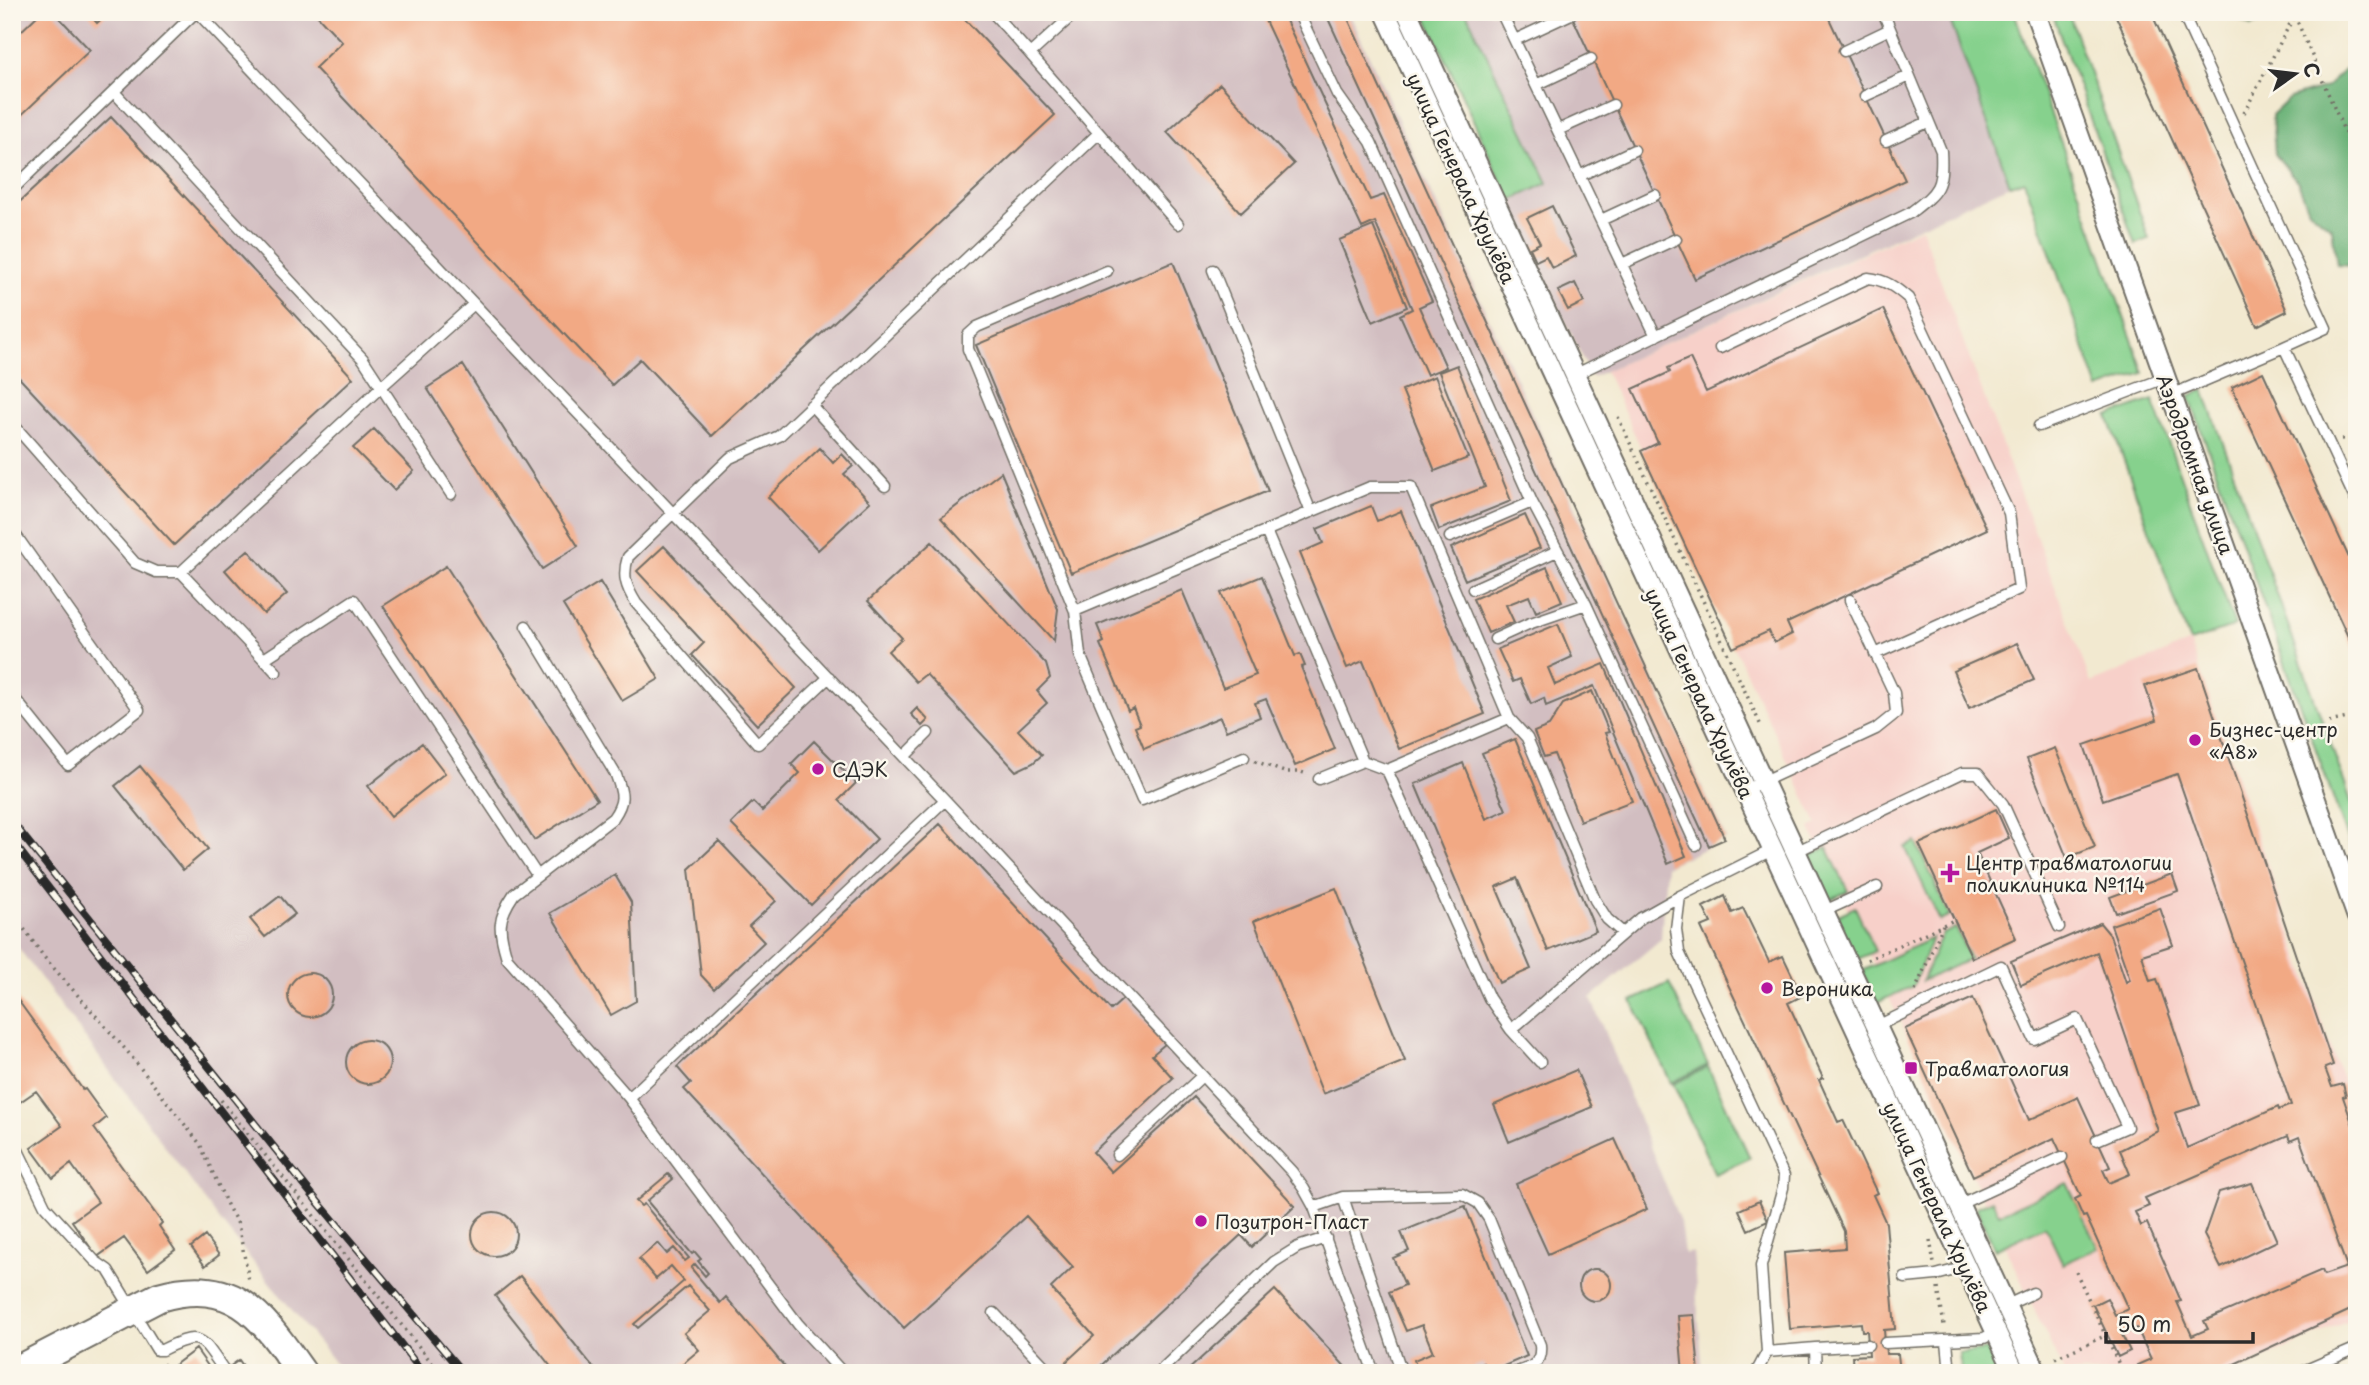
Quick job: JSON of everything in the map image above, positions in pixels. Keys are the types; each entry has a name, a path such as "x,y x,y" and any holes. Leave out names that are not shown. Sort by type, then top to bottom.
{"street":[{"name":"улица Генерала Хрулёва","path":"1407,12 1959,1204 2001,1319 2015,1373"},
{"name":"Аэродромная улица","path":"2035,12 2357,916"},
{"name":"улица Генерала Хрулёва","path":"1386,13 1858,1034 1935,1221 2037,1373"},
{"path":"12,1373 159,1297 180,1291 201,1291 236,1300 268,1325 302,1373"}],"lane":[{"path":"12,190 197,12 829,677 1292,1172 1314,1207 1374,1373"},
{"path":"992,12 1178,224"},
{"path":"1030,54 1076,12"},
{"path":"1298,12 1337,94 1371,142 1532,502 1586,604 1696,845"},
{"path":"1501,12 1656,335"},
{"path":"1556,383 1910,214 1935,194 1942,175 1941,151 1883,12"},
{"path":"2039,426 2284,347 2326,328 2182,12"},
{"path":"1515,40 1571,14"},
{"path":"1844,51 1890,29"},
{"path":"1536,85 1591,59"},
{"path":"1865,96 1909,76"},
{"path":"114,92 363,359 452,494"},
{"path":"1558,130 1613,105"},
{"path":"1886,141 1928,122"},
{"path":"829,677 758,744 636,603 627,588 624,572 628,557 730,458 779,436 1099,133"},
{"path":"1579,176 1634,150"},
{"path":"1601,220 1655,195"},
{"path":"1622,264 1676,239"},
{"path":"1213,270 1311,512"},
{"path":"1107,271 977,327 968,335 968,349 1075,611 1080,655 1142,800 1244,757"},
{"path":"1720,348 1868,278 1881,279 1908,298 2009,513 2019,589 1875,654"},
{"path":"12,423 135,563 156,572 181,572 474,304"},
{"path":"2284,347 2357,503"},
{"path":"811,405 884,486"},
{"path":"1075,611 1370,487 1411,487 1509,718 1527,738 1595,900 1607,919 1623,933"},
{"path":"1450,537 1532,502"},
{"path":"12,530 139,710 68,765 12,695"},
{"path":"1266,531 1363,761"},
{"path":"1474,589 1557,551"},
{"path":"181,572 276,672"},
{"path":"264,659 354,600 537,875"},
{"path":"1745,790 1875,729 1892,718 1897,706 1894,693 1850,600"},
{"path":"1495,639 1528,624 1586,604"},
{"path":"526,626 616,775 622,806 613,818 514,894 502,911 499,933 507,958 629,1098 798,1324 843,1373"},
{"path":"1319,779 1363,761 1387,770 1509,718"},
{"path":"904,757 928,733"},
{"path":"1387,770 1489,998 1511,1030 1540,1062"},
{"path":"1511,1030 1641,918 1680,896 1962,773 1978,774 2003,804 2059,927"},
{"path":"629,1098 945,800"},
{"path":"1806,920 1877,887"},
{"path":"1680,896 1676,929 1679,952 1784,1176 1761,1266 1767,1352 1756,1373"},
{"path":"1858,1034 2001,966 2034,1039 2077,1019 2127,1127 2098,1140"},
{"path":"1117,1155 1202,1076"},
{"path":"12,1138 45,1206 95,1261 108,1270 157,1350 193,1337 202,1340 226,1373"},
{"path":"1935,1221 1959,1204 2062,1157"},
{"path":"1314,1207 1343,1197 1462,1194 1478,1203 1489,1219 1540,1345 1541,1354 1537,1363 1514,1373"},
{"path":"1343,1197 1402,1373"},
{"path":"1158,1373 1274,1262 1298,1247 1326,1238"},
{"path":"1905,1278 1936,1275 1966,1267"},
{"path":"1885,1343 1984,1338 2001,1319 2033,1293"},
{"path":"994,1312 1051,1373"},
{"path":"1947,1341 1950,1373"},
{"path":"1767,1352 1868,1345"},
{"path":"1815,1348 1816,1373"},
{"path":"2300,1373 2357,1348"}],"path":[{"path":"2235,130 2295,14"},
{"path":"2295,14 2357,161"},
{"path":"1633,445 1765,735"},
{"path":"2329,722 2357,716"},
{"path":"1244,757 1284,772 1301,772 1319,779"},
{"path":"12,912 44,957 127,1051 200,1144 237,1224 250,1286"},
{"path":"1865,961 1954,920"},
{"path":"1906,1012 1943,925"},
{"path":"221,1100 440,1373"},
{"path":"1935,1221 1936,1275 1947,1341"},
{"path":"2076,1272 2123,1373"},
{"path":"2055,1358 2106,1335"},
{"path":"153,1373 176,1356"}],"shaded area":[{"path":"12,12 1349,12 1726,839 1666,866 1661,939 1591,998 1680,1222 1684,1254 1693,1252 1703,1373 343,1373 220,1221 12,939"},
{"path":"1424,12 1947,12 2010,185 1592,377 1530,248"},
{"path":"1921,228 2091,683 2190,642 2357,1122 2357,1316 2232,1373 2064,1373 1810,828 1817,824 1605,371"}],"green space":[{"path":"1424,12 1466,12 1548,183 1510,201"},
{"path":"1947,12 2014,12 2144,373 2099,389 2024,180 2010,185"},
{"path":"2052,12 2068,12 2149,239 2135,244"},
{"path":"2225,12 2290,12 2251,26"},
{"path":"2351,64 2357,65 2357,266 2337,265 2332,228 2309,210 2298,182 2275,154 2272,115 2290,98 2326,87"},
{"path":"2204,390 2357,818 2357,864 2189,396"},
{"path":"2153,400 2235,626 2190,642 2108,416"},
{"path":"1916,842 1950,916 1940,921 1905,847"},
{"path":"1827,847 1848,891 1827,901 1807,857"},
{"path":"1855,907 1875,951 1856,960 1836,916"},
{"path":"1956,928 1970,959 1922,981 1942,934"},
{"path":"1932,938 1913,986 1876,1003 1862,971"},
{"path":"1669,983 1708,1065 1671,1083 1632,1001"},
{"path":"1708,1067 1750,1158 1715,1174 1673,1084"},
{"path":"2067,1183 2098,1248 2063,1264 2045,1226 1995,1250 1976,1207 1992,1200 1999,1214"},
{"path":"1989,1350 1999,1373 1961,1373 1959,1353"}],"building":[{"path":"41,12 54,12 90,50 12,124 12,40"},
{"path":"87,12 109,12 97,23"},
{"path":"314,12 958,12 1055,115 712,436 640,359 612,385 315,68 342,42"},
{"path":"1261,12 1282,12 1370,200 1384,195 1432,301 1419,307 1446,367 1427,375 1400,315 1412,309 1375,222 1362,228"},
{"path":"1325,12 1345,12 1725,839 1709,846"},
{"path":"1570,12 1826,12 1905,180 1695,279"},
{"path":"2114,12 2151,12 2287,311 2257,326"},
{"path":"1220,84 1294,164 1241,213 1167,132"},
{"path":"111,117 353,378 174,545 12,370 12,209"},
{"path":"1552,206 1576,256 1552,268 1546,256 1536,261 1530,248 1540,243 1527,218"},
{"path":"1373,226 1407,307 1373,322 1339,240"},
{"path":"1173,262 1268,491 1071,573 976,345"},
{"path":"1575,283 1584,302 1568,310 1558,291"},
{"path":"1883,309 1987,529 1787,623 1792,634 1774,643 1769,631 1733,648 1641,451 1658,443 1633,389 1670,372 1668,368 1690,358 1706,392"},
{"path":"463,365 578,546 542,569 427,388"},
{"path":"1457,365 1511,501 1439,530 1431,508 1485,487 1439,372"},
{"path":"2263,372 2357,575 2357,656 2232,387"},
{"path":"1435,376 1468,458 1435,471 1402,390"},
{"path":"374,429 414,471 394,490 353,448"},
{"path":"820,448 833,463 842,454 853,466 844,474 870,502 818,550 768,497"},
{"path":"1001,472 1058,609 1054,641 941,518"},
{"path":"1371,506 1377,521 1401,511 1485,714 1399,749 1363,661 1347,668 1300,553 1323,543 1317,529"},
{"path":"1525,515 1540,548 1465,580 1451,548"},
{"path":"932,542 1046,664 1050,678 1037,691 1047,703 1018,730 1042,755 1016,771 926,674 916,682 888,651 902,638 868,601"},
{"path":"664,546 796,688 757,725 692,655 704,643 637,571"},
{"path":"248,550 287,594 264,614 225,570"},
{"path":"446,566 597,800 534,840 383,606"},
{"path":"1547,567 1562,601 1536,612 1529,596 1506,605 1514,622 1488,633 1473,599"},
{"path":"1262,576 1295,656 1300,654 1305,666 1301,667 1335,749 1295,766 1266,699 1255,703 1260,717 1226,731 1220,717 1144,749 1135,727 1140,725 1133,708 1128,711 1100,644 1104,642 1097,625 1182,590 1223,688 1256,675 1221,593"},
{"path":"600,582 659,679 622,701 563,605"},
{"path":"1558,624 1572,657 1548,668 1555,685 1604,664 1686,856 1668,864 1594,686 1546,706 1544,698 1531,704 1520,679 1513,682 1498,649"},
{"path":"2017,643 2034,680 1969,708 1953,671"},
{"path":"2198,668 2333,1065 2325,1068 2332,1087 2343,1084 2346,1096 2343,1097 2357,1137 2357,1307 2215,1373 2140,1373 2137,1365 2151,1359 2137,1328 2122,1335 2130,1351 2118,1357 2093,1305 2107,1298 2115,1315 2128,1309 2086,1216 2083,1217 2075,1199 2081,1196 2054,1138 1973,1176 1905,1029 1973,998 2029,1120 2078,1097 2110,1167 2103,1170 2109,1183 2130,1174 2120,1150 2158,1131 2097,952 2021,985 2011,961 2100,923 2110,935 2126,982 2130,980 2111,925 2160,908 2173,945 2142,955 2150,981 2157,979 2200,1105 2175,1113 2187,1148 2278,1107 2279,1110 2291,1105 2177,774 2103,800 2084,745 2157,720 2145,686","holes":["2288,1136 2290,1141 2299,1137 2347,1267 2324,1275 2322,1270 2204,1321 2208,1329 2192,1336 2177,1302 2181,1301 2147,1223 2141,1226 2135,1212 2149,1206 2145,1198"]},
{"path":"1592,691 1609,732 1605,733 1632,801 1580,821 1554,754 1544,757 1534,732 1549,726 1563,704"},
{"path":"917,708 928,720 922,726 911,714"},
{"path":"1515,739 1596,931 1548,951 1517,878 1496,887 1531,969 1499,983 1415,784 1463,763 1486,819 1506,810 1482,753"},
{"path":"814,741 856,783 839,800 877,839 811,905 731,824 753,802 762,811 800,773 791,764"},
{"path":"422,743 445,773 391,816 368,786"},
{"path":"2055,748 2095,847 2067,858 2027,759"},
{"path":"140,766 208,849 183,870 115,786"},
{"path":"1996,809 2009,838 1977,853 2016,938 1972,958 1919,844"},
{"path":"940,824 1111,1010 1123,999 1165,1044 1152,1055 1173,1078 1093,1152 1111,1172 1194,1097 1295,1206 1252,1247 1241,1235 1093,1373 1074,1373 1065,1363 1094,1336 1051,1288 1073,1267 1026,1216 904,1328 684,1089 691,1083 677,1067"},
{"path":"719,841 776,901 749,926 764,942 714,989 701,975 689,869"},
{"path":"2172,874 2178,891 2116,913 2110,897"},
{"path":"615,875 631,902 636,1001 611,1015 550,913"},
{"path":"1336,888 1405,1061 1323,1094 1254,921"},
{"path":"280,896 295,914 265,937 250,919"},
{"path":"1725,896 1732,913 1743,908 1769,962 1783,956 1802,996 1788,1003 1823,1078 1819,1080 1838,1122 1843,1120 1877,1193 1873,1195 1886,1223 1895,1329 1884,1330 1886,1354 1898,1354 1900,1373 1853,1373 1852,1356 1869,1355 1867,1331 1862,1331 1861,1323 1790,1329 1784,1253 1845,1248 1844,1231 1701,927 1711,923 1703,907"},
{"path":"310,973 319,974 326,979 331,986 331,1004 326,1011 319,1016 310,1017 301,1016 294,1011 289,1004 288,995 289,986 294,979 301,974"},
{"path":"12,992 106,1118 94,1128 162,1223 159,1226 175,1250 148,1270 124,1238 97,1257 72,1221 98,1202 71,1164 53,1178 31,1148 62,1126 36,1091 17,1104 12,1097"},
{"path":"368,1040 377,1041 384,1046 389,1053 389,1071 384,1078 377,1083 368,1084 359,1083 352,1078 347,1071 346,1062 347,1053 352,1046 359,1041"},
{"path":"1576,1070 1592,1107 1509,1142 1494,1105"},
{"path":"1615,1139 1647,1209 1548,1254 1516,1184"},
{"path":"668,1174 673,1179 647,1201 692,1254 695,1252 701,1259 698,1261 708,1273 705,1276 695,1264 691,1268 720,1303 726,1297 790,1373 675,1373 674,1371 699,1350 684,1333 710,1311 688,1286 638,1328 634,1324 684,1281 671,1266 656,1279 639,1259 658,1243 667,1254 674,1248 685,1261 689,1258 644,1204 641,1206 636,1201"},
{"path":"2252,1183 2277,1241 2221,1268 2204,1235 2219,1192"},
{"path":"1759,1201 1768,1221 1748,1230 1739,1210"},
{"path":"1465,1206 1527,1356 1488,1373 1483,1363 1460,1373 1419,1373 1414,1360 1433,1352 1422,1325 1406,1331 1389,1292 1405,1285 1393,1258 1409,1251 1401,1232"},
{"path":"494,1212 503,1213 510,1218 515,1225 515,1243 510,1250 503,1255 494,1256 485,1255 478,1250 473,1243 472,1234 473,1225 478,1218 485,1213"},
{"path":"205,1236 219,1255 205,1266 191,1247"},
{"path":"1595,1269 1606,1274 1611,1285 1606,1296 1595,1301 1584,1296 1579,1285 1584,1274"},
{"path":"520,1276 598,1373 556,1373 495,1296"},
{"path":"1275,1290 1351,1373 1185,1373"},
{"path":"1694,1315 1699,1373 1683,1373 1678,1316"},
{"path":"196,1349 213,1373 164,1373"},
{"path":"239,1360 248,1373 221,1373"}],"railway":[{"path":"12,822 318,1202 463,1373"},
{"path":"12,841 423,1373"}],"place":[{"name":"Бизнес-центр «А8»","path":"2195,740"},
{"name":"СДЭК","path":"818,769"},
{"name":"Центр травматологии поликлиника №114","path":"1950,873"},
{"name":"Вероника","path":"1767,988"},
{"name":"Травматология","path":"1911,1068"},
{"name":"Позитрон-Пласт","path":"1201,1221"}]}
